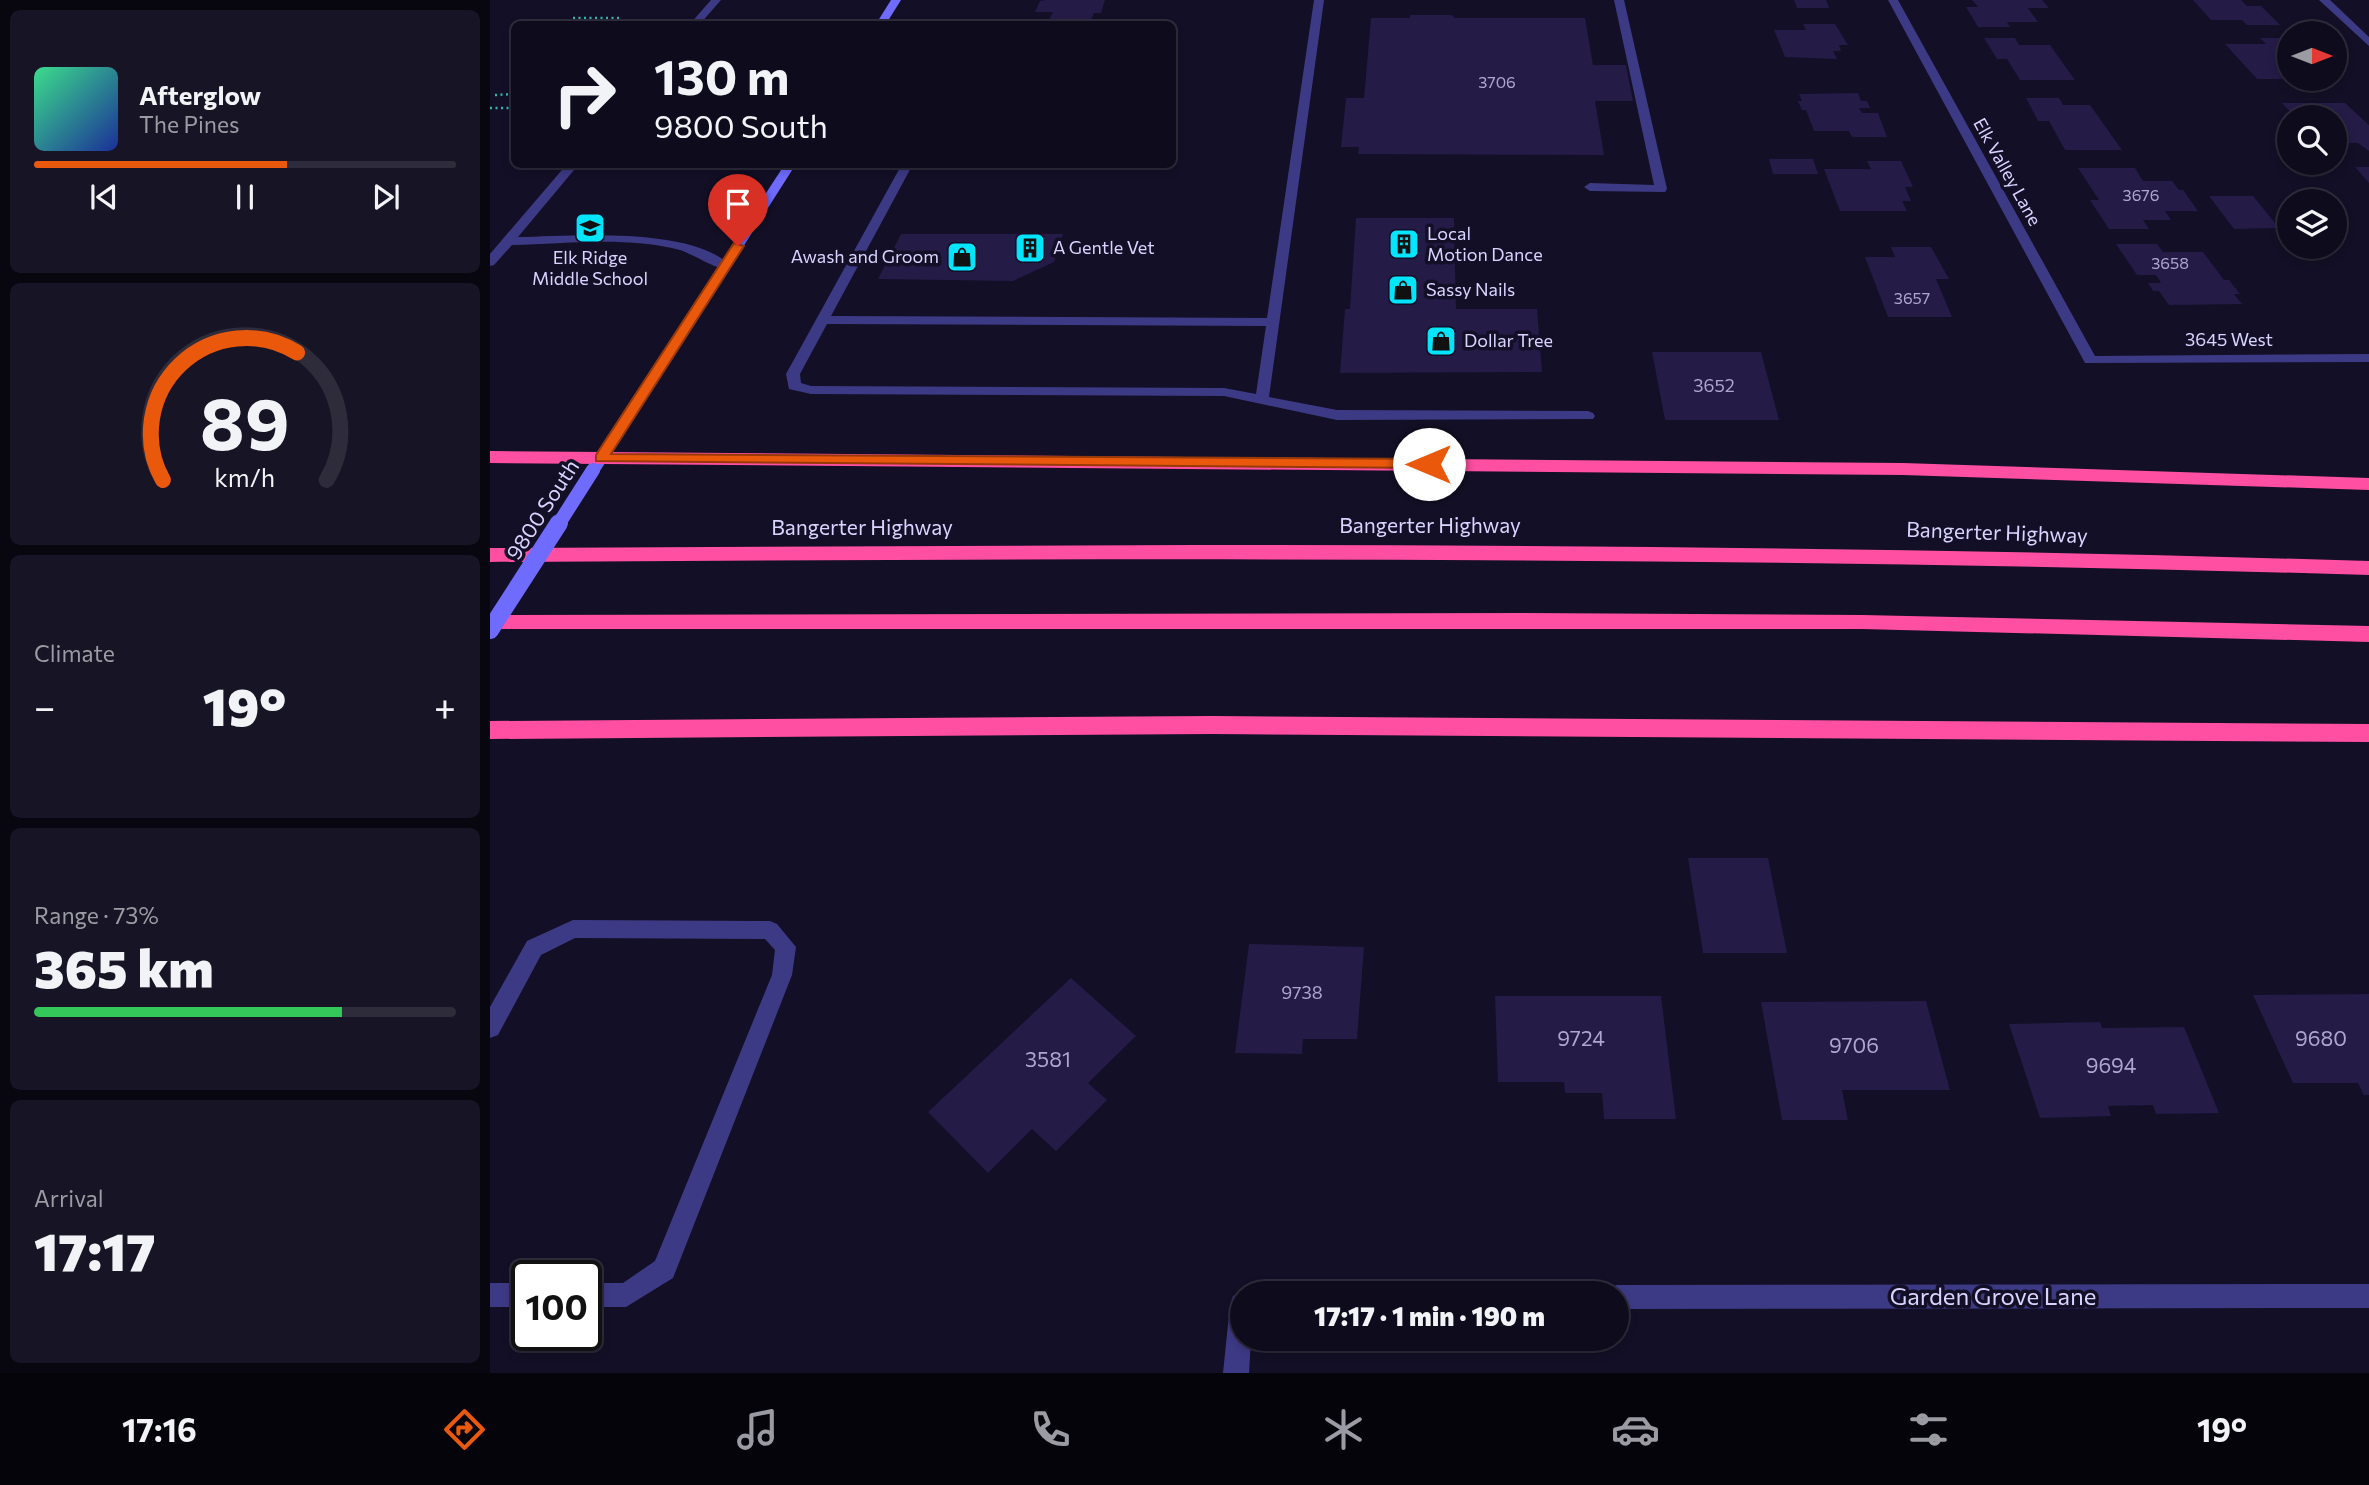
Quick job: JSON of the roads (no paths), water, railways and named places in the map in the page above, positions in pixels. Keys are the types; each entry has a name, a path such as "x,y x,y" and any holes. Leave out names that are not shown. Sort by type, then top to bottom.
{"highway":[{"path":"490,457 597,464 1903,469 2369,484"},
{"name":"Bangerter Highway","path":"490,555 1446,550 1872,554 2369,568"},
{"path":"490,622 1875,622 2369,634"},
{"path":"490,730 1212,725 2369,733"}],"main road":[{"path":"883,21 896,0"},
{"name":"9800 South","path":"490,631 788,168"}],"street":[{"path":"698,21 716,0"},
{"path":"1262,398 1319,0"},
{"path":"1590,187 1661,189 1619,0"},
{"name":"Elk Valley Lane","path":"1893,0 2090,360"},
{"path":"2324,0 2369,43"},
{"path":"490,262 572,168"},
{"path":"906,168 793,374 794,386 801,389 1224,392 1337,415 1588,416"},
{"path":"508,241 664,242 702,251 725,266"},
{"path":"822,320 1272,321"},
{"name":"3645 West","path":"2090,360 2369,358"},
{"path":"490,1028 534,948 573,929 770,930 786,947 782,975 664,1269 626,1295 602,1295"},
{"path":"490,1295 511,1295"},
{"name":"Garden Grove Lane","path":"1629,1297 2369,1296"},
{"path":"1236,1373 1238,1351"}],"place":[{"name":"Elk Ridge Middle School","path":"590,228"},
{"name":"Local Motion Dance","path":"1404,244"},
{"name":"A Gentle Vet","path":"1030,248"},
{"name":"Awash and Groom","path":"962,257"},
{"name":"Sassy Nails","path":"1403,290"},
{"name":"Dollar Tree","path":"1441,341"}]}
